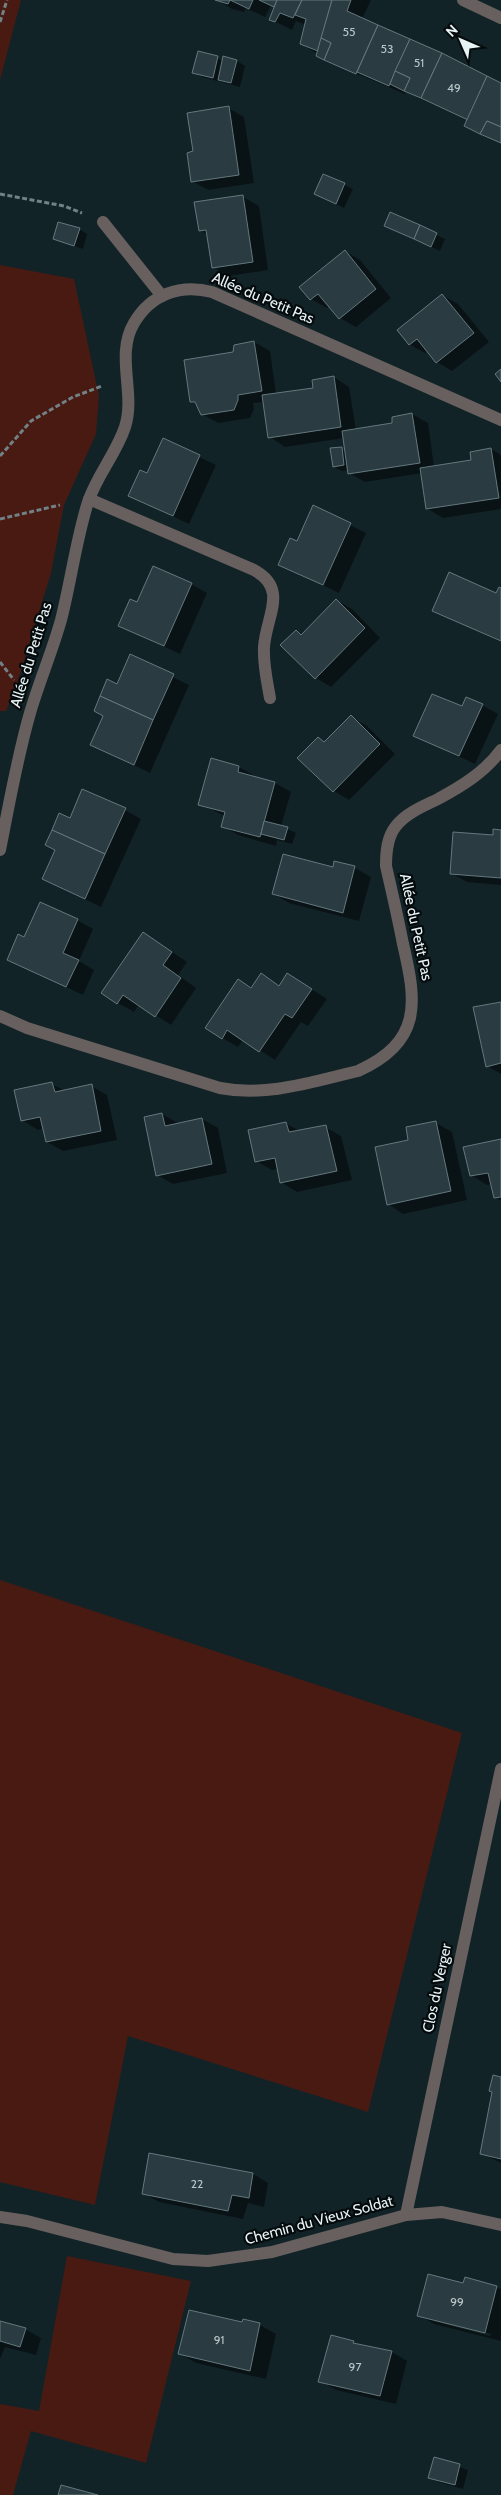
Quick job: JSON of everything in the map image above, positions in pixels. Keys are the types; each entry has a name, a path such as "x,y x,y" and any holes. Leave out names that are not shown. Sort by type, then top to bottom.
{"street":[{"path":"463,0 501,18"},
{"path":"102,222 162,296"},
{"name":"Allée du Petit Pas","path":"0,850 30,712 61,620 78,539 89,499 125,426 129,397 125,350 128,337 141,312 162,296 188,288 212,292 501,420"},
{"path":"89,499 254,570 266,578 274,595 264,645 270,698"},
{"name":"Allée du Petit Pas","path":"0,1016 27,1028 220,1088 237,1091 270,1092 358,1071 370,1066 392,1049 402,1037 409,1025 413,1010 412,980 386,866 386,852 390,836 397,825 407,816 472,779 501,750"},
{"name":"Clos du Verger","path":"406,2215 501,1768"},
{"name":"Chemin du Vieux Soldat","path":"0,2217 27,2221 173,2259 208,2261 272,2252 406,2215 442,2212 501,2225"}],"path":[{"path":"0,22 6,0"},
{"path":"0,194 64,206 102,222"},
{"path":"0,456 31,421 72,396 98,387 127,382"},
{"path":"0,519 89,499"}],"shaded area":[{"path":"0,0 21,0 0,80"},
{"path":"0,265 74,279 99,396 96,434 64,505 51,573 17,684 6,711 0,711"},
{"path":"0,1580 462,1733 368,2112 128,2036 95,2205 0,2182"},
{"path":"67,2256 191,2281 146,2463 31,2431 13,2495 0,2495 0,2404 39,2411"}],"building":[{"path":"215,0 230,0 228,4"},
{"path":"230,0 253,0 249,9"},
{"path":"259,0 277,0 274,7"},
{"path":"277,0 302,0 293,18 280,13 275,22 269,20"},
{"path":"302,0 332,0 318,51 300,44 306,19 295,15"},
{"path":"332,0 351,0 347,11 378,25 356,74 324,60 331,43 321,38"},
{"path":"378,25 410,39 389,86 357,72"},
{"path":"321,38 331,43 324,60 316,56"},
{"path":"410,39 442,53 421,98 404,91 410,78 395,71"},
{"path":"198,51 218,56 213,78 192,73"},
{"path":"442,53 487,76 468,120 421,98"},
{"path":"223,56 237,60 231,83 218,80"},
{"path":"395,71 410,78 404,91 390,84"},
{"path":"487,76 501,83 501,127 487,121 480,134 464,126"},
{"path":"229,106 239,175 191,182 187,153 193,151 187,113"},
{"path":"487,121 501,127 501,143 480,134"},
{"path":"323,174 345,183 336,204 314,194"},
{"path":"243,195 253,262 212,268 206,230 199,231 194,202"},
{"path":"390,212 420,225 414,239 384,226"},
{"path":"58,222 80,228 74,246 53,239"},
{"path":"420,225 437,233 431,247 414,239"},
{"path":"345,250 376,289 339,319 318,294 310,300 299,287"},
{"path":"442,294 474,333 436,363 417,339 409,345 397,330"},
{"path":"254,341 262,391 238,395 234,410 201,415 195,402 190,402 184,360 233,352 234,345"},
{"path":"501,369 501,382 495,374"},
{"path":"334,376 341,427 268,438 262,395 313,388 312,380"},
{"path":"412,413 420,463 348,474 342,431 392,423 392,417"},
{"path":"163,438 200,455 173,516 128,496 140,470 147,473"},
{"path":"342,447 344,465 333,467 330,448"},
{"path":"491,448 499,498 426,509 420,468 471,460 470,452"},
{"path":"313,505 351,523 323,585 278,565 290,538 297,541"},
{"path":"153,566 192,583 164,646 118,626 130,599 137,602"},
{"path":"449,572 496,593 499,587 501,588 501,641 432,611"},
{"path":"336,599 365,628 315,679 280,645 296,630 301,635"},
{"path":"130,654 174,674 153,720 100,696 107,679 117,684"},
{"path":"432,694 462,706 466,697 483,704 459,756 413,736"},
{"path":"100,696 153,720 134,765 90,745 103,716 94,711"},
{"path":"351,715 380,744 333,792 297,758 318,737 324,742"},
{"path":"211,758 239,766 238,772 275,782 260,837 221,827 225,812 198,805"},
{"path":"82,789 126,808 105,854 52,830 59,813 70,818"},
{"path":"264,821 288,827 284,840 261,834"},
{"path":"493,829 501,830 501,878 450,874 453,832 493,835"},
{"path":"52,830 105,854 85,899 42,879 55,850 45,845"},
{"path":"283,854 333,867 334,861 355,866 343,913 272,894"},
{"path":"40,902 78,919 63,953 79,960 66,987 7,960 18,934 24,937"},
{"path":"143,932 172,952 163,965 181,978 155,1017 123,995 117,1004 101,993"},
{"path":"261,973 279,986 287,973 312,989 292,1018 285,1014 259,1052 227,1030 222,1039 205,1028 238,979 251,988"},
{"path":"501,1002 501,1063 486,1067 473,1007"},
{"path":"52,1082 55,1092 92,1084 101,1131 46,1142 40,1117 21,1121 14,1090"},
{"path":"162,1113 165,1126 202,1118 212,1164 156,1176 144,1117"},
{"path":"436,1121 451,1191 387,1205 375,1147 408,1140 406,1127"},
{"path":"286,1122 289,1132 326,1125 337,1171 280,1183 275,1158 255,1162 248,1130"},
{"path":"501,1139 501,1197 494,1198 488,1173 470,1176 463,1147"},
{"path":"493,2075 501,2077 501,2159 480,2154 492,2092 489,2091"},
{"path":"149,2153 253,2173 249,2198 232,2195 228,2211 142,2194"},
{"path":"428,2274 463,2283 465,2277 497,2286 485,2333 417,2316"},
{"path":"189,2310 242,2322 243,2319 260,2323 250,2371 178,2354"},
{"path":"0,2321 26,2328 20,2347 0,2341"},
{"path":"331,2335 354,2341 353,2343 392,2351 380,2396 318,2382"},
{"path":"434,2457 460,2464 455,2485 428,2478"},
{"path":"61,2485 98,2495 58,2495"}]}
